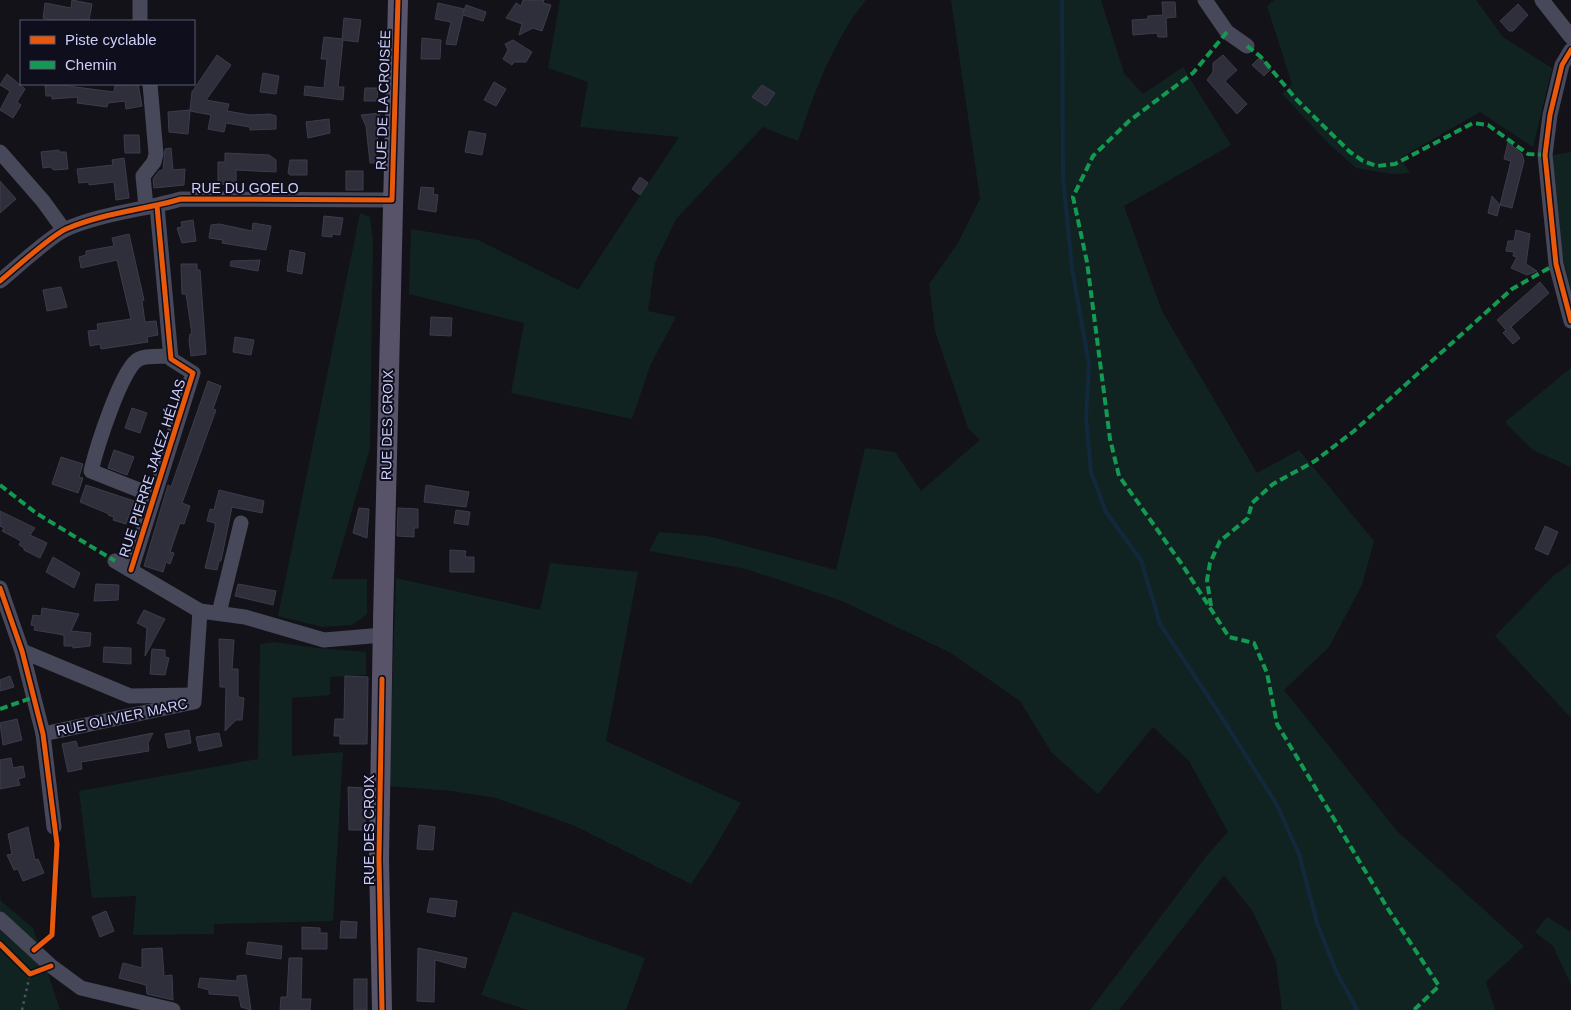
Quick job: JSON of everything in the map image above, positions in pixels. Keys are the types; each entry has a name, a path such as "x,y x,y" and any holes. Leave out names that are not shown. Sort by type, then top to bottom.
{"main road":[{"name":"RUE DE LA CROISÉE","path":"392,200 398,0"},
{"name":"RUE DES CROIX","path":"382,1010 379,859 392,200"}],"street":[{"path":"140,0 140,20"},
{"path":"1205,0 1227,32 1247,46"},
{"path":"1542,0 1571,37"},
{"path":"1571,50 1562,65 1550,115 1545,155 1556,264 1571,321"},
{"path":"150,85 156,154 154,162 143,176 152,206 170,356 140,358 128,369 91,470 154,496"},
{"path":"0,152 43,200 64,230"},
{"name":"RUE DU GOELO","path":"0,282 64,230 112,213 181,199 392,200"},
{"name":"RUE PIERRE JAKEZ HÉLIAS","path":"131,570 193,373 171,360 170,356"},
{"path":"219,613 241,523"},
{"path":"116,561 200,611 277,625 324,640 383,635"},
{"name":"RUE OLIVIER MARC","path":"0,588 22,651 43,734 54,827"},
{"name":"RUE OLIVIER MARC","path":"194,698 200,611"},
{"name":"RUE OLIVIER MARC","path":"22,651 130,696 194,698"},
{"path":"130,696 132,715"},
{"name":"RUE OLIVIER MARC","path":"43,734 132,715 194,698"},
{"path":"0,919 51,966 81,988 174,1010"}],"path":[{"path":"22,1010 30,974"}],"green space":[{"path":"560,0 866,0 843,33 834,50 818,85 798,141 763,127 676,219 655,263 648,311 676,317 650,366 632,419 511,393 524,323 409,294 411,229 478,240 578,290 679,137 580,127 588,82 548,68"},
{"path":"951,0 1101,0 1124,73 1143,94 1183,67 1231,145 1124,206 1162,311 1257,473 1299,450 1374,541 1362,585 1329,647 1284,690 1398,832 1524,946 1486,982 1495,1010 1282,1010 1276,961 1253,912 1224,875 1119,1010 1090,1010 1208,854 1228,832 1189,761 1153,727 1098,794 1051,752 1020,701 949,652 842,601 746,569 649,551 659,532 708,536 836,570 865,448 895,452 921,491 980,440 968,428 935,331 929,284 958,243 980,199"},
{"path":"1274,0 1476,0 1503,37 1552,68 1533,147 1480,112 1400,158 1410,173 1393,174 1356,168 1329,144 1282,94 1292,84 1267,6"},
{"path":"1571,152 1571,290 1559,241 1552,155"},
{"path":"360,213 370,217 373,239 370,448 332,579 367,579 367,614 352,625 322,627 278,616"},
{"path":"1571,368 1571,467 1533,450 1505,422"},
{"path":"550,563 638,572 606,741 741,803 691,884 573,825 496,798 452,791 389,786 396,578 540,610"},
{"path":"1571,563 1571,718 1495,636 1553,576"},
{"path":"274,642 366,652 366,675 330,677 330,695 292,698 292,756 343,752 333,921 214,924 214,934 133,935 136,896 92,898 79,791 258,759 260,644"},
{"path":"0,894 1,901 33,928 60,1010 0,1010"},
{"path":"513,911 645,958 626,1010 528,1010 481,995"},
{"path":"1547,917 1571,932 1571,985 1553,946 1535,932"}],"building":[{"path":"72,0 92,4 89,20 53,20 43,18 45,3 71,8"},
{"path":"523,0 544,0 543,3 551,5 542,31 533,28 519,35 522,24 506,18 516,3 521,6"},
{"path":"1162,2 1175,2 1176,17 1166,18 1167,37 1158,37 1157,33 1133,35 1132,20 1148,19 1148,16 1163,15"},
{"path":"438,3 464,9 463,13 466,5 486,12 483,21 463,15 456,45 446,44 451,22 435,19"},
{"path":"1518,4 1528,15 1513,31 1509,31 1500,21"},
{"path":"344,18 361,20 358,42 343,40 338,87 344,87 343,100 304,95 305,86 324,88 327,59 321,59 324,37 342,39"},
{"path":"422,38 441,40 440,59 421,59"},
{"path":"513,40 532,52 526,62 514,62 512,65 503,59 508,50 505,44"},
{"path":"217,55 231,65 206,100 229,104 227,111 250,115 270,114 276,116 276,129 250,130 250,127 226,123 224,132 208,129 211,115 190,111 188,134 169,132 168,112 190,110 192,92"},
{"path":"1223,55 1237,70 1225,81 1247,104 1237,114 1207,80 1213,72 1213,63"},
{"path":"1260,57 1271,69 1264,76 1252,65"},
{"path":"263,73 279,76 276,94 260,92"},
{"path":"7,74 25,89 17,102 21,105 13,118 0,110 10,91 0,85"},
{"path":"494,82 506,89 496,106 484,100"},
{"path":"45,85 68,85 114,92 115,85 138,85 142,106 126,109 125,101 108,103 107,107 77,103 78,97 52,99 52,96 46,96"},
{"path":"762,85 775,93 766,106 752,97"},
{"path":"365,88 378,88 377,101 364,101"},
{"path":"380,113 375,163 370,163 366,126 361,115"},
{"path":"329,119 330,133 308,138 306,122"},
{"path":"469,131 486,134 482,155 465,152"},
{"path":"124,135 139,135 140,153 125,153"},
{"path":"1508,142 1522,154 1524,161 1512,208 1500,205 1511,161 1504,159"},
{"path":"171,148 173,170 185,169 184,185 154,188 153,179 159,171 163,170 165,149"},
{"path":"59,150 59,152 66,152 68,169 54,170 50,167 43,168 41,152"},
{"path":"225,153 269,155 276,160 276,172 236,170 236,185 218,184 218,162 225,162"},
{"path":"124,158 129,198 116,200 114,182 89,185 89,182 79,183 77,169 113,165 112,160"},
{"path":"290,160 307,160 307,175 290,175 288,173"},
{"path":"346,171 363,171 363,190 346,190"},
{"path":"640,177 648,183 640,195 632,189"},
{"path":"0,181 16,199 0,213"},
{"path":"421,187 434,188 433,194 438,195 436,212 418,209"},
{"path":"1492,196 1500,205 1497,216 1488,213"},
{"path":"324,216 343,218 340,235 332,234 332,237 322,236"},
{"path":"193,220 196,241 182,243 177,228 182,227 181,222"},
{"path":"253,223 271,226 266,250 222,243 223,240 209,238 211,225 219,224 252,231"},
{"path":"1516,230 1530,234 1526,264 1537,271 1527,275 1511,268 1517,257 1513,256 1514,252 1506,251 1508,241 1514,241"},
{"path":"129,234 144,300 142,301 145,322 156,321 158,335 147,337 148,342 101,349 100,344 90,346 88,331 98,330 97,324 131,319 117,260 81,268 79,257 86,255 86,251 114,246 112,238"},
{"path":"290,250 305,253 302,274 287,271"},
{"path":"260,260 258,271 230,266 231,261"},
{"path":"181,264 197,264 197,270 200,270 206,354 191,356 189,341 190,334 192,334 186,294 182,294"},
{"path":"1540,282 1549,293 1511,327 1520,338 1513,344 1503,333 1506,330 1497,320"},
{"path":"61,287 67,307 47,311 43,290"},
{"path":"431,317 452,318 451,336 430,335"},
{"path":"235,337 254,340 251,355 233,352"},
{"path":"208,381 221,386 213,409 216,410 182,503 190,506 184,524 180,523 170,552 174,553 170,564 166,562 163,572 144,566 168,485 171,487"},
{"path":"132,408 147,413 140,433 125,428"},
{"path":"114,450 134,457 127,475 108,468"},
{"path":"61,457 83,464 79,477 83,478 78,493 52,484"},
{"path":"86,485 134,501 126,524 113,520 114,517 109,514 80,502"},
{"path":"426,485 469,492 466,507 424,502"},
{"path":"219,490 264,501 262,513 232,507 221,561 219,561 217,570 205,568 215,528 215,523 207,521 210,509 214,510"},
{"path":"359,508 369,509 367,538 353,533"},
{"path":"398,508 418,509 418,528 414,528 414,537 397,536"},
{"path":"456,510 470,512 468,525 454,523"},
{"path":"0,511 35,528 30,535 47,543 40,558 24,550 19,545 21,541 2,531 4,528 0,526"},
{"path":"1545,526 1558,532 1548,555 1535,549"},
{"path":"450,550 466,551 465,557 474,557 474,572 450,572"},
{"path":"53,557 80,573 74,588 46,572"},
{"path":"96,584 119,585 118,600 94,601"},
{"path":"238,584 276,591 273,605 235,596"},
{"path":"42,608 79,614 71,631 91,633 90,646 73,648 73,646 64,646 64,635 34,630 35,626 31,625 33,615 41,616"},
{"path":"144,610 165,619 145,656 147,628 137,623"},
{"path":"219,639 234,640 232,669 238,669 238,697 244,698 242,720 236,720 225,731 226,687 220,687"},
{"path":"104,647 131,648 131,664 103,662"},
{"path":"152,649 165,650 165,657 169,658 165,675 150,674"},
{"path":"10,676 14,687 0,691 0,680"},
{"path":"345,676 368,677 367,744 340,744 340,736 334,736 335,719 344,719"},
{"path":"17,719 22,740 3,745 0,723"},
{"path":"189,730 191,743 168,748 165,734"},
{"path":"153,733 148,743 149,751 81,762 82,769 68,772 62,744 76,741 78,748"},
{"path":"219,733 222,746 199,751 196,737"},
{"path":"11,758 13,768 23,766 25,777 18,779 20,785 0,789 0,760"},
{"path":"348,787 366,788 365,830 349,830"},
{"path":"419,825 435,827 433,850 417,849"},
{"path":"28,827 35,860 38,859 44,873 23,881 18,869 14,870 7,855 12,854 8,834"},
{"path":"430,898 457,901 455,917 427,912"},
{"path":"106,911 114,931 100,937 92,917"},
{"path":"341,921 357,922 356,938 340,938"},
{"path":"302,927 320,928 320,933 327,933 327,949 302,949"},
{"path":"248,942 282,946 281,959 246,954"},
{"path":"162,948 164,976 172,975 173,1000 147,994 146,985 119,978 123,963 142,968 142,949"},
{"path":"418,948 467,958 465,968 435,960 434,1002 417,1001"},
{"path":"289,958 302,958 301,999 311,999 310,1010 280,1010 281,997 287,997"},
{"path":"246,975 251,1010 241,1007 239,996 209,994 209,990 198,987 200,978 237,981 237,976"},
{"path":"354,979 367,979 367,1010 354,1010"}],"waterway":[{"path":"1062,0 1063,177 1072,268 1089,365 1086,418 1091,472 1106,512 1141,560 1160,624 1277,805 1299,854 1317,923 1336,971 1357,1010"}],"marked path":[{"path":"1227,32 1193,73 1129,121 1093,156 1073,197 1087,262 1110,439 1119,476 1181,563 1229,637 1254,643 1267,673 1277,724 1388,909 1439,986 1414,1010"},
{"path":"1247,46 1261,57 1296,99 1350,152 1363,161 1377,166 1395,164 1473,123 1488,125 1528,154 1545,155"},
{"path":"1211,606 1207,580 1210,563 1220,541 1248,518 1252,503 1273,484 1315,461 1354,431 1512,289 1556,264"},
{"path":"0,485 36,513 115,561"},
{"path":"0,709 34,697"}],"cycle path":[{"path":"0,281 66,229 109,215 181,199 392,200 398,0"},
{"path":"1571,50 1562,65 1550,115 1545,155 1556,264 1571,321"},
{"path":"131,570 193,373 171,359 157,206"},
{"path":"0,588 22,651 43,734 57,844 52,935 34,950"},
{"path":"382,679 379,859 382,1010"},
{"path":"0,944 30,974 51,966"}]}
